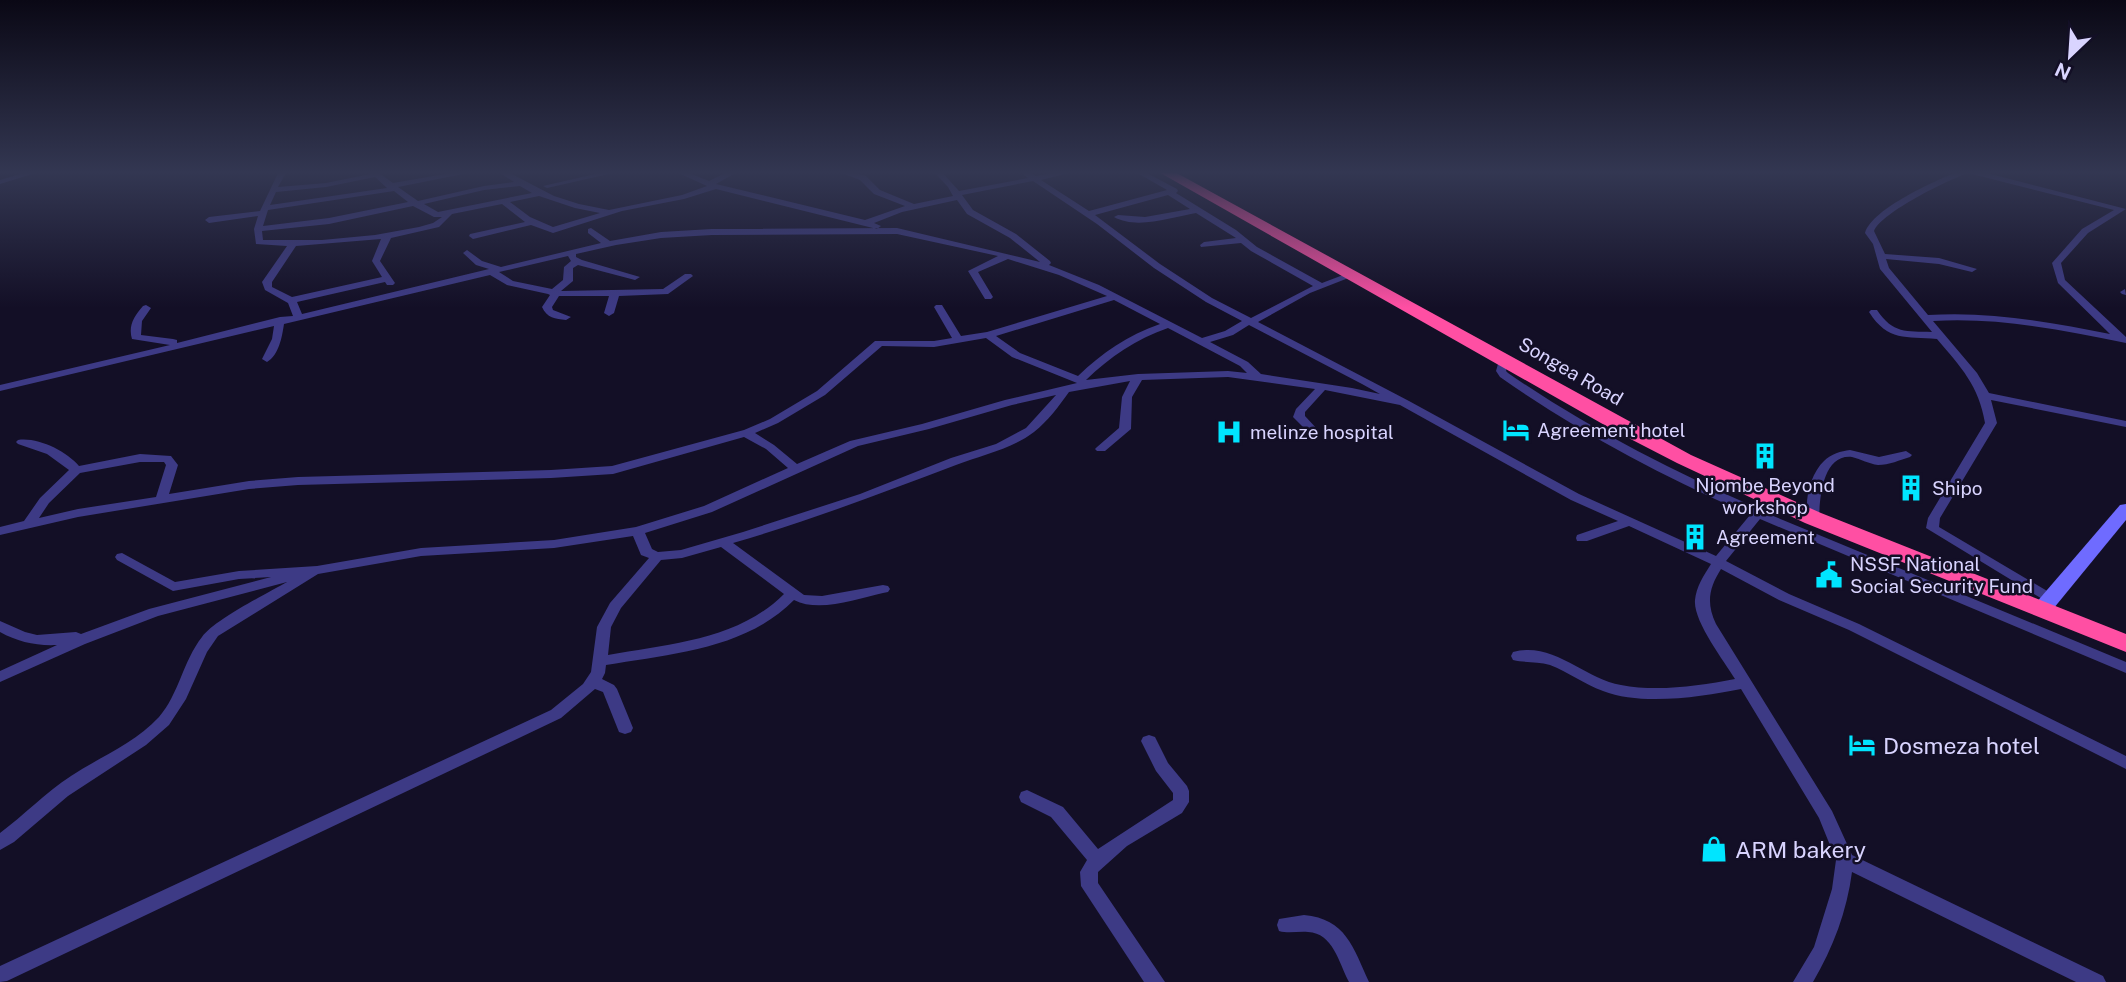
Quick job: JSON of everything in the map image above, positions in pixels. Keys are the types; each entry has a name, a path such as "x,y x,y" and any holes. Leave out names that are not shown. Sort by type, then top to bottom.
{"highway":[{"name":"Songea Road","path":"1246,217 1622,427 1813,518 2045,604 2126,643"}],"street":[{"path":"209,220 228,217"},
{"path":"262,217 256,239 259,242 295,242 388,234 438,224 445,217"},
{"path":"258,229 349,217"},
{"path":"524,217 543,228 553,230 595,217"},
{"path":"840,217 1006,256 1062,273 1115,297 1244,364 1259,377"},
{"path":"865,223 884,217"},
{"path":"979,217 1013,236 1062,273"},
{"path":"1093,217 1157,266 1250,322 1405,403 1575,497 1720,563 1766,589 1861,631 2126,763"},
{"path":"1118,217 1145,220 1164,217"},
{"path":"1207,217 1254,249 1321,286"},
{"path":"1882,217 1876,220 1869,233 1885,269 1928,318 1986,396 1990,413 1991,423 1934,518 1933,528 2045,604 2126,509"},
{"path":"2109,217 2085,231 2056,263 2056,268 2062,281 2123,339"},
{"path":"473,236 535,222"},
{"path":"591,231 607,243"},
{"path":"0,388 607,243 661,235 712,232 897,231"},
{"path":"388,234 376,261 398,293"},
{"path":"1204,245 1242,240"},
{"path":"295,242 267,282 268,288 291,300 297,308 298,316"},
{"path":"572,251 572,258 577,261 635,277"},
{"path":"467,253 496,270 510,283 554,293 665,292 688,276"},
{"path":"988,297 973,271 1006,256"},
{"path":"1881,256 1939,261 1972,269"},
{"path":"566,317 551,314 547,307 554,293 568,281 569,267 577,261"},
{"path":"1201,342 1229,333 1321,286 1351,275"},
{"path":"291,300 387,279"},
{"path":"609,313 615,292"},
{"path":"0,531 249,485 613,470 774,422 821,393 874,345 934,344 988,335 1115,297"},
{"path":"939,307 958,340"},
{"path":"146,308 138,316 136,337 179,344"},
{"path":"1874,312 1881,325 1892,333 1942,336"},
{"path":"1928,318 1961,316 2045,324 2123,339"},
{"path":"267,359 277,339 280,320"},
{"path":"1084,382 1107,356 1139,336 1167,325"},
{"path":"988,335 1016,355 1084,382"},
{"path":"1504,359 1501,371 1530,394 1662,469 1756,513 2126,668"},
{"path":"0,677 95,634 154,612 317,570 421,552 554,544 638,531 698,513 854,443 1065,390 1084,382 1228,374 1322,387 1405,403"},
{"path":"1101,449 1125,429 1127,397 1138,377"},
{"path":"1312,430 1299,417 1300,411 1322,387"},
{"path":"638,531 646,552 657,556 682,554 864,497 1000,446 1030,430 1065,390"},
{"path":"1986,396 2126,424"},
{"path":"1990,413 2039,407"},
{"path":"746,432 770,447 797,470"},
{"path":"22,442 54,454 76,470"},
{"path":"1813,518 1815,491 1822,471 1830,461 1847,454 1879,461 1906,455"},
{"path":"29,524 44,501 76,470 140,458 167,459 173,465 162,499"},
{"path":"1773,500 1756,513 1720,563 1702,596 1709,624 1826,816 1845,860 1841,889 1822,950 1803,982"},
{"path":"1582,538 1629,522"},
{"path":"723,542 792,594 811,601 883,589"},
{"path":"0,975 556,714 572,704 593,681 601,661 604,627 615,606 657,556"},
{"path":"122,557 149,570 173,587 239,575 317,570"},
{"path":"0,843 62,790 142,739 163,722 186,688 205,641 213,633 317,570"},
{"path":"601,661 744,629 767,619 781,608 792,594"},
{"path":"0,626 21,639 32,641 95,634"},
{"path":"1518,656 1543,657 1557,661 1618,690 1704,689 1744,683"},
{"path":"593,681 609,689 625,728"},
{"path":"1149,741 1162,767 1181,791 1181,802 1177,808 1091,866 1088,876 1090,886 1155,982"},
{"path":"1027,797 1057,812 1069,823 1098,861"},
{"path":"1845,860 2096,982"},
{"path":"1286,925 1314,922 1330,929 1359,982"}],"place":[{"name":"Agreement hotel","path":"1516,430"},
{"name":"melinze hospital","path":"1229,432"},
{"name":"Njombe Beyond workshop","path":"1765,456"},
{"name":"Shipo","path":"1911,488"},
{"name":"Agreement","path":"1695,537"},
{"name":"NSSF National Social Security Fund","path":"1829,575"},
{"name":"Dosmeza hotel","path":"1862,745"},
{"name":"ARM bakery","path":"1714,849"}]}
